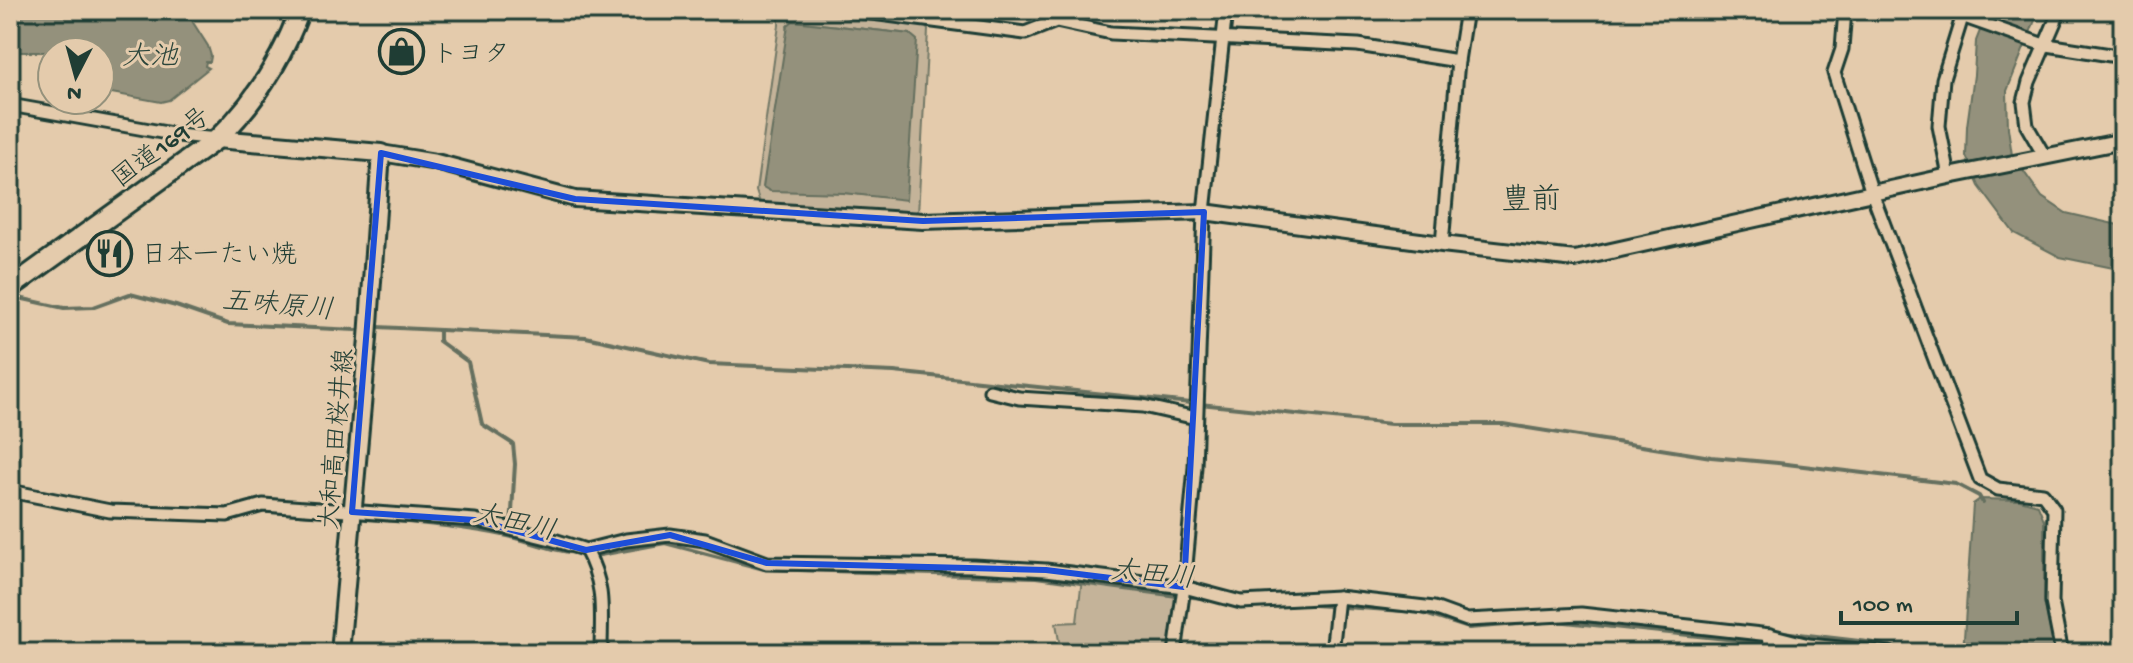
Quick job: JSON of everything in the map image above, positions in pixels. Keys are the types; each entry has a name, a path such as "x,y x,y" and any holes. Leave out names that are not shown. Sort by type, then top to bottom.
{"highway":[{"name":"国道169号","path":"10,288 217,139 257,94 275,66 300,10"}],"main road":[{"path":"217,139 381,153"},
{"name":"大和高田桜井線","path":"340,653 381,153"}],"street":[{"path":"849,10 1025,33 1056,21 1111,33 1358,45 1458,61"},
{"path":"1175,653 1195,467 1204,212 1226,10"},
{"path":"1442,244 1458,61 1466,10"},
{"path":"1845,10 1842,49 1834,73 1872,193 1980,479 1998,489 2043,494 2054,509 2052,602 2062,653"},
{"path":"1945,10 1964,14 2043,45 2123,57"},
{"path":"2041,157 2027,126 2024,102 2043,45 2060,10"},
{"path":"1953,175 1939,126 1943,79 1964,14"},
{"path":"10,105 217,139"},
{"path":"175,170 187,145 178,135"},
{"path":"381,153 436,162 575,199 923,221 1204,212 1575,259 1953,175 2123,141"},
{"path":"990,391 1019,398 1143,406 1196,418"},
{"path":"10,491 110,511 227,515 263,505 475,520 586,550 626,540 670,535 705,540 767,563 1046,570 1184,587 1241,602 1338,597 1434,608 1467,620 1581,614 1770,635 1809,645 1890,653"},
{"path":"586,550 602,590 601,653"},
{"path":"1332,653 1338,597"},
{"path":"1769,653 1770,635"}],"highlighted area":[{"path":"381,153 575,199 923,221 1204,212 1184,587 1046,570 767,563 670,535 586,550 475,520 352,512"}],"shaded area":[{"path":"779,10 924,24 928,30 918,214 760,203 756,191","holes":["793,21 910,34 905,199 844,193 787,26"]},
{"path":"1082,578 1177,590 1170,653 1061,653 1056,623 1077,622"}],"water":[{"name":"大池","path":"10,10 185,10 211,56 205,66 209,68 169,100 161,102 116,94 116,36 36,36 36,52 10,52"},
{"path":"1988,10 2039,10 2007,91 2012,155 2042,197 2066,213 2123,226 2123,270 2060,257 2014,233 1979,186 1966,156 1967,126 1976,41"},
{"path":"793,21 910,34 917,40 906,200 844,193 770,191 763,187 788,25"},
{"path":"1980,499 2020,500 2038,505 2044,520 2044,600 2055,653 1963,653 1973,504"}],"waterway":[{"name":"五味原川","path":"10,296 64,308 94,307 130,294 228,324 356,330"},
{"path":"378,327 586,337 709,364 894,372 1391,424 1503,424 1711,457 1956,484 1979,496 1983,503"},
{"name":"五味原川","path":"439,331 439,341 468,362 482,424 513,444 515,464 511,527"},
{"name":"太田川","path":"10,485 115,506 230,509"},
{"name":"太田川","path":"258,511 342,517"},
{"name":"太田川","path":"366,519 473,530 580,553"},
{"name":"太田川","path":"589,554 600,555 665,543 764,569 1036,577 1206,598"},
{"name":"太田川","path":"1299,604 1419,612 1469,628 1556,621 1755,642 1776,653 1782,632 1868,642 1922,653"}],"place":[{"name":"トヨタ","path":"401,52"},
{"name":"日本一たい焼","path":"110,253"}],"district":[{"name":"豊前","path":"1531,198"}]}
